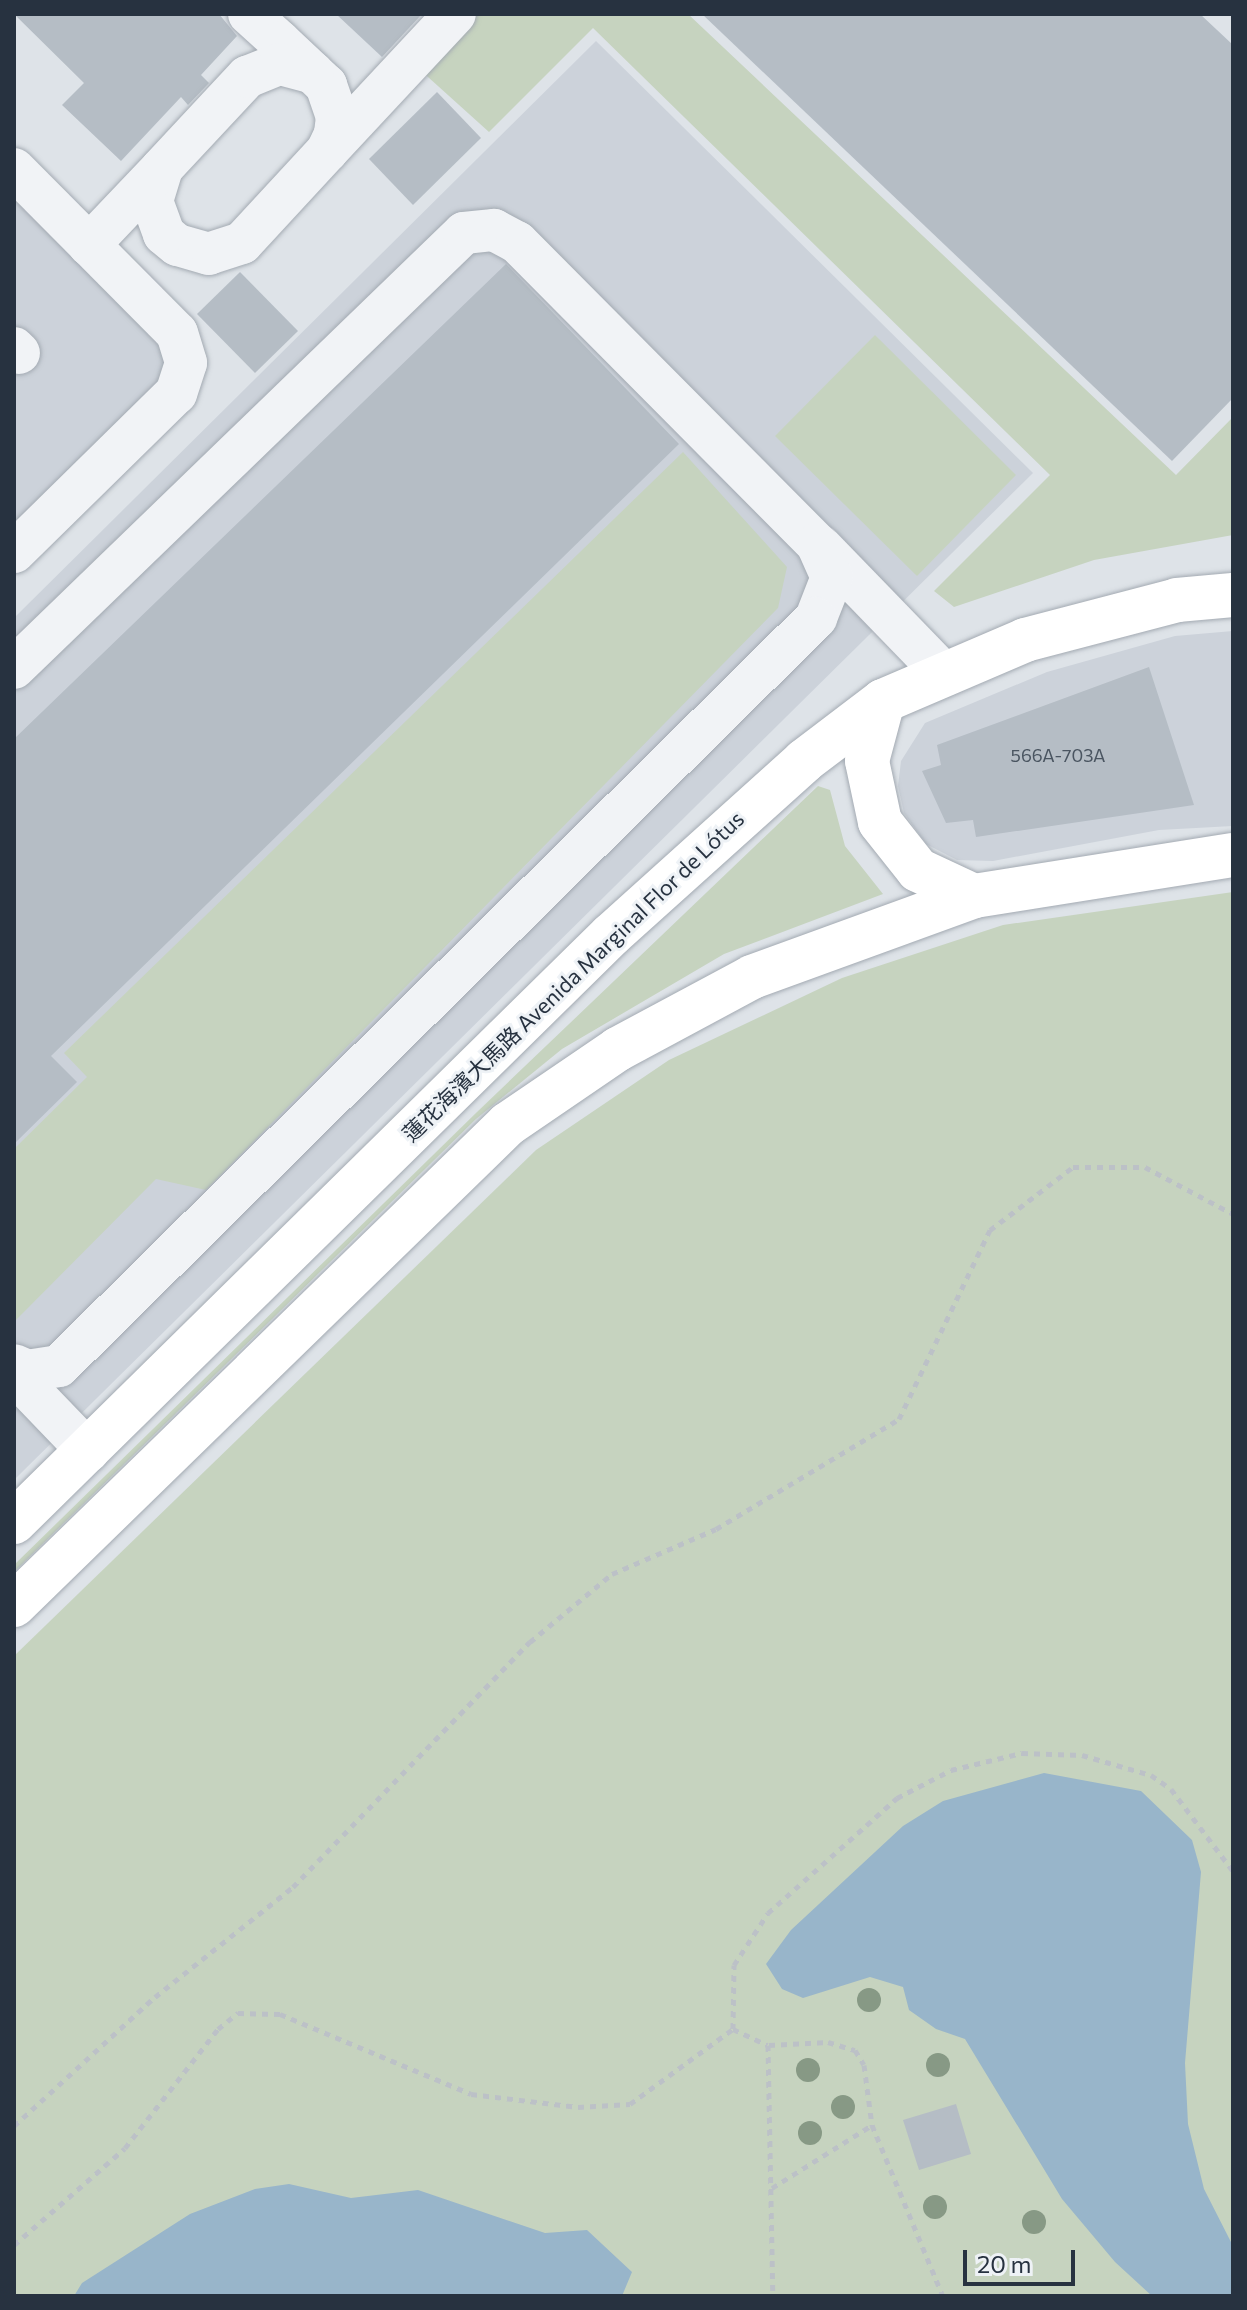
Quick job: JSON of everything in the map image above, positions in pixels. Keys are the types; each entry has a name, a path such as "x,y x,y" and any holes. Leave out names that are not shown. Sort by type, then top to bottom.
{"main road":[{"name":"蓮花海濱大馬路 Avenida Marginal Flor de Lótus","path":"14,1522 703,848 883,701 1025,640 1177,600 1233,595"},
{"path":"883,701 867,761 880,822 918,870 974,896"},
{"path":"14,1605 508,1124 618,1049 752,977 974,896 1233,855"}],"street":[{"path":"247,77 257,43 248,14"},
{"path":"248,14 319,79 337,117 327,151"},
{"path":"162,168 152,201 164,234 192,252 209,254 242,243 455,14"},
{"path":"89,245 247,77 280,64 359,94 391,82"},
{"path":"14,169 177,333 186,363 183,379 14,552"},
{"path":"14,668 464,233 494,230 517,242 945,675"},
{"path":"14,1365 28,1371 59,1366 816,618 832,577 817,544"},
{"path":"14,1374 88,1451"}],"path":[{"path":"14,2126 155,1997 293,1887 530,1642 612,1574 716,1529 899,1419 990,1230 1073,1167 1145,1167 1233,1214"},
{"path":"733,2029 734,1965 768,1913 897,1798 951,1770 1022,1753 1082,1755 1151,1775 1171,1789 1233,1871"},
{"path":"14,2245 125,2148 218,2029 238,2013 280,2014 471,2094 578,2107 630,2104 733,2029"},
{"path":"733,2029 768,2045 828,2042 855,2050 864,2065 872,2125 943,2296"},
{"path":"768,2045 773,2296"},
{"path":"772,2188 872,2125"}],"shaded area":[{"path":"596,41 1033,473 14,1480 14,618"},
{"path":"14,188 170,353 167,376 14,526"},
{"path":"1233,631 1233,826 1159,830 993,861 957,860 926,844 904,813 898,786 901,761 925,723 1047,672 1175,636"}],"green space":[{"path":"470,14 688,14 1176,475 1233,417 1233,535 1094,560 954,607 934,591 1050,475 593,28 489,132 418,68"},
{"path":"875,335 1016,475 917,576 775,436"},
{"path":"683,452 787,567 778,608 206,1190 156,1179 14,1322 14,1149 87,1077 64,1053"},
{"path":"818,786 830,790 845,846 883,894 724,954 562,1049 476,1119 14,1572 14,1565 477,1112"},
{"path":"1233,892 1233,2296 14,2296 14,1656 536,1150 669,1060 842,978 1003,925"}],"water":[{"path":"1044,1773 1141,1791 1192,1840 1201,1872 1185,2063 1188,2124 1204,2189 1233,2246 1233,2296 1152,2296 1115,2262 1062,2199 965,2039 936,2029 909,2010 903,1987 870,1977 803,1998 782,1989 766,1964 791,1930 903,1826 943,1801"},
{"path":"289,2184 351,2198 418,2190 545,2233 587,2230 632,2272 622,2296 74,2296 82,2283 190,2214 255,2189"}],"building":[{"path":"14,14 219,14 237,36 201,75 209,83 188,105 181,97 121,161 62,105 84,83"},
{"path":"336,14 422,14 382,57"},
{"path":"702,14 1200,14 1233,45 1233,398 1172,461"},
{"path":"437,92 481,138 413,205 369,159"},
{"path":"506,264 679,444 51,1056 77,1082 14,1144 14,739"},
{"path":"240,272 298,331 255,373 197,314"},
{"path":"1149,667 1194,805 976,837 973,820 946,823 922,771 941,765 937,745"},
{"path":"956,2104 971,2154 919,2170 903,2120"}]}
